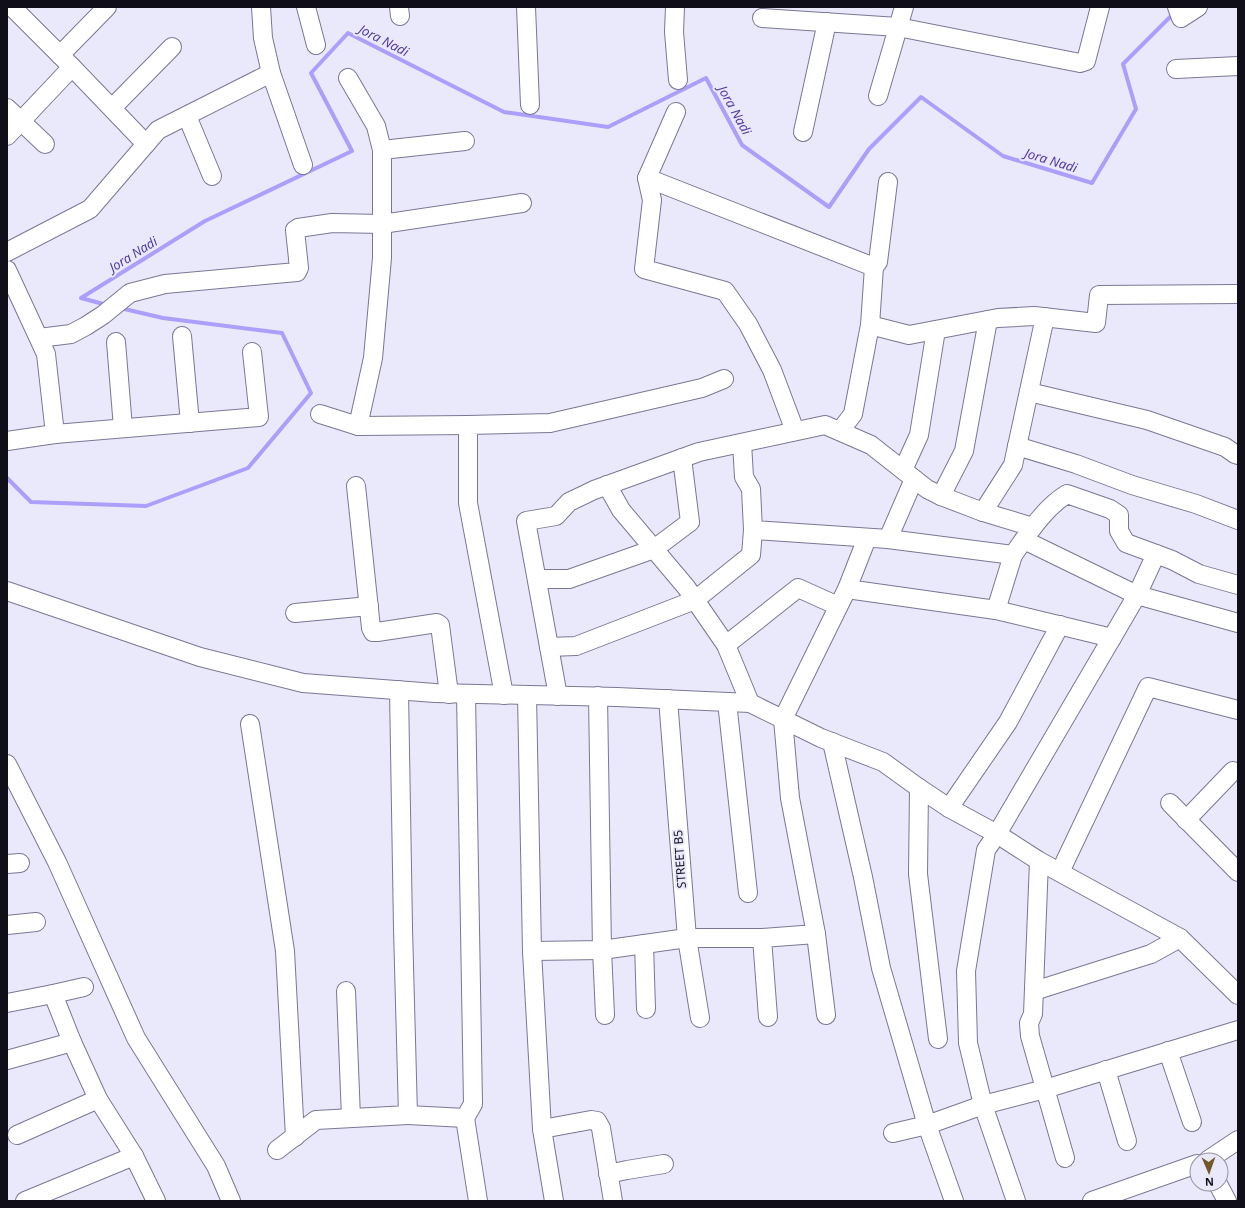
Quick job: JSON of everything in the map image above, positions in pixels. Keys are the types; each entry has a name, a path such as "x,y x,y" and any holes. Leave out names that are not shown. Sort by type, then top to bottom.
{"street":[{"path":"12,7 146,144"},
{"path":"7,136 21,121 107,7"},
{"path":"261,7 263,38 271,73 303,165"},
{"path":"306,7 316,45"},
{"path":"526,7 530,105"},
{"path":"675,7 674,32 678,80"},
{"path":"878,96 904,7"},
{"path":"762,18 898,27 1080,63 1086,60 1100,7"},
{"path":"1178,10 1181,18 1198,7"},
{"path":"803,132 827,22"},
{"path":"112,108 172,47"},
{"path":"1176,69 1238,66"},
{"path":"7,252 90,208 158,130 271,73"},
{"path":"348,78 376,126 382,150 382,258 373,358 358,426"},
{"path":"7,108 45,144"},
{"path":"676,112 647,178 652,200 644,269 725,291 748,324 772,370 795,431"},
{"path":"187,116 212,176"},
{"path":"382,150 465,141"},
{"path":"647,178 874,267"},
{"path":"840,431 853,414 870,325 874,267 878,262 888,182"},
{"path":"39,338 70,334 103,315 130,293 165,284 297,272 299,268 295,230 298,228 332,223 382,224 522,203"},
{"path":"7,270 46,354 55,434"},
{"path":"870,325 909,335 998,318 1034,316 1096,323 1099,295 1238,294"},
{"path":"983,512 1013,466 1045,317"},
{"path":"941,496 964,451 988,320"},
{"path":"888,539 919,435 936,330"},
{"path":"182,336 190,423"},
{"path":"116,342 123,428"},
{"path":"7,441 55,434 259,417 252,352"},
{"path":"320,414 358,426 550,423 702,388 724,379"},
{"path":"1029,392 1147,420 1226,447 1238,455"},
{"path":"468,425 468,503 504,695"},
{"path":"558,696 526,521 556,516 569,502 594,490 699,452 825,425 871,445 926,489 983,512 1028,533 1137,595 1238,623"},
{"path":"549,647 576,646 695,600 751,555 753,530 751,489 744,477 742,443"},
{"path":"1017,446 1076,464 1132,485 1196,504 1238,520"},
{"path":"537,579 569,579 654,550 690,522 682,458"},
{"path":"607,485 621,510 686,587 726,645 750,703"},
{"path":"356,486 371,628 373,632 437,623 440,625 458,694 473,1104 465,1118 478,1201"},
{"path":"996,610 1013,556 1028,533 1055,503 1067,494 1110,509 1119,515 1119,531 1126,543 1172,560 1198,574 1238,586"},
{"path":"753,530 888,539 1013,556"},
{"path":"826,1015 816,934 790,798 783,719 847,589 867,538"},
{"path":"1016,1201 982,1105 968,1043 966,971 986,850 998,834 1137,595 1156,554"},
{"path":"726,645 798,588 838,606"},
{"path":"847,589 996,610 1112,638"},
{"path":"7,592 200,657 303,683 458,694 598,696 750,703 821,738 883,762 949,808 998,834 1040,861 1180,938 1238,995"},
{"path":"294,613 369,606"},
{"path":"949,808 1008,722 1060,626"},
{"path":"1060,872 1148,688 1238,710"},
{"path":"400,690 408,1115"},
{"path":"528,695 532,951 542,1128 554,1201"},
{"path":"598,696 602,950 605,1015"},
{"name":"STREET B5","path":"668,699 687,938 700,1018"},
{"path":"727,702 748,893"},
{"path":"250,724 285,951 295,1136"},
{"path":"832,742 863,877 881,968 927,1125 954,1201"},
{"path":"7,764 57,862 136,1038 216,1166 231,1201"},
{"path":"1186,820 1232,771"},
{"path":"919,788 918,874 938,1039"},
{"path":"1170,803 1186,820 1235,863"},
{"path":"1040,861 1033,1014 1030,1023 1030,1036 1065,1158"},
{"path":"7,925 36,922"},
{"path":"532,951 602,950 687,938 762,938 816,934"},
{"path":"762,938 768,1017"},
{"path":"1034,991 1151,954 1180,938"},
{"path":"644,944 646,1009"},
{"path":"7,1003 84,987"},
{"path":"346,991 351,1118"},
{"path":"53,994 72,1042 98,1099 134,1156 156,1201"},
{"path":"893,1133 927,1125 982,1105 1045,1089 1238,1030"},
{"path":"7,1060 72,1042"},
{"path":"1168,1051 1192,1122"},
{"path":"1106,1070 1127,1141"},
{"path":"17,1135 98,1099"},
{"path":"277,1150 316,1120 408,1115 465,1118"},
{"path":"542,1128 591,1120 597,1121 601,1128 613,1201"},
{"path":"1220,1152 1238,1140"},
{"path":"25,1201 134,1156"},
{"path":"608,1174 664,1164"},
{"path":"1092,1201 1189,1167"},
{"path":"1222,1192 1227,1201"}],"waterway":[{"name":"Jora Nadi","path":"107,305 81,298 205,221 352,151 311,73 348,33 504,112 608,127 706,78 742,145 829,207 869,149 921,97 1003,156 1092,183 1136,109 1123,64 1174,13"},
{"name":"Jora Nadi","path":"7,478 31,502 146,506 248,468 311,393 282,333 163,318 120,308"}]}
